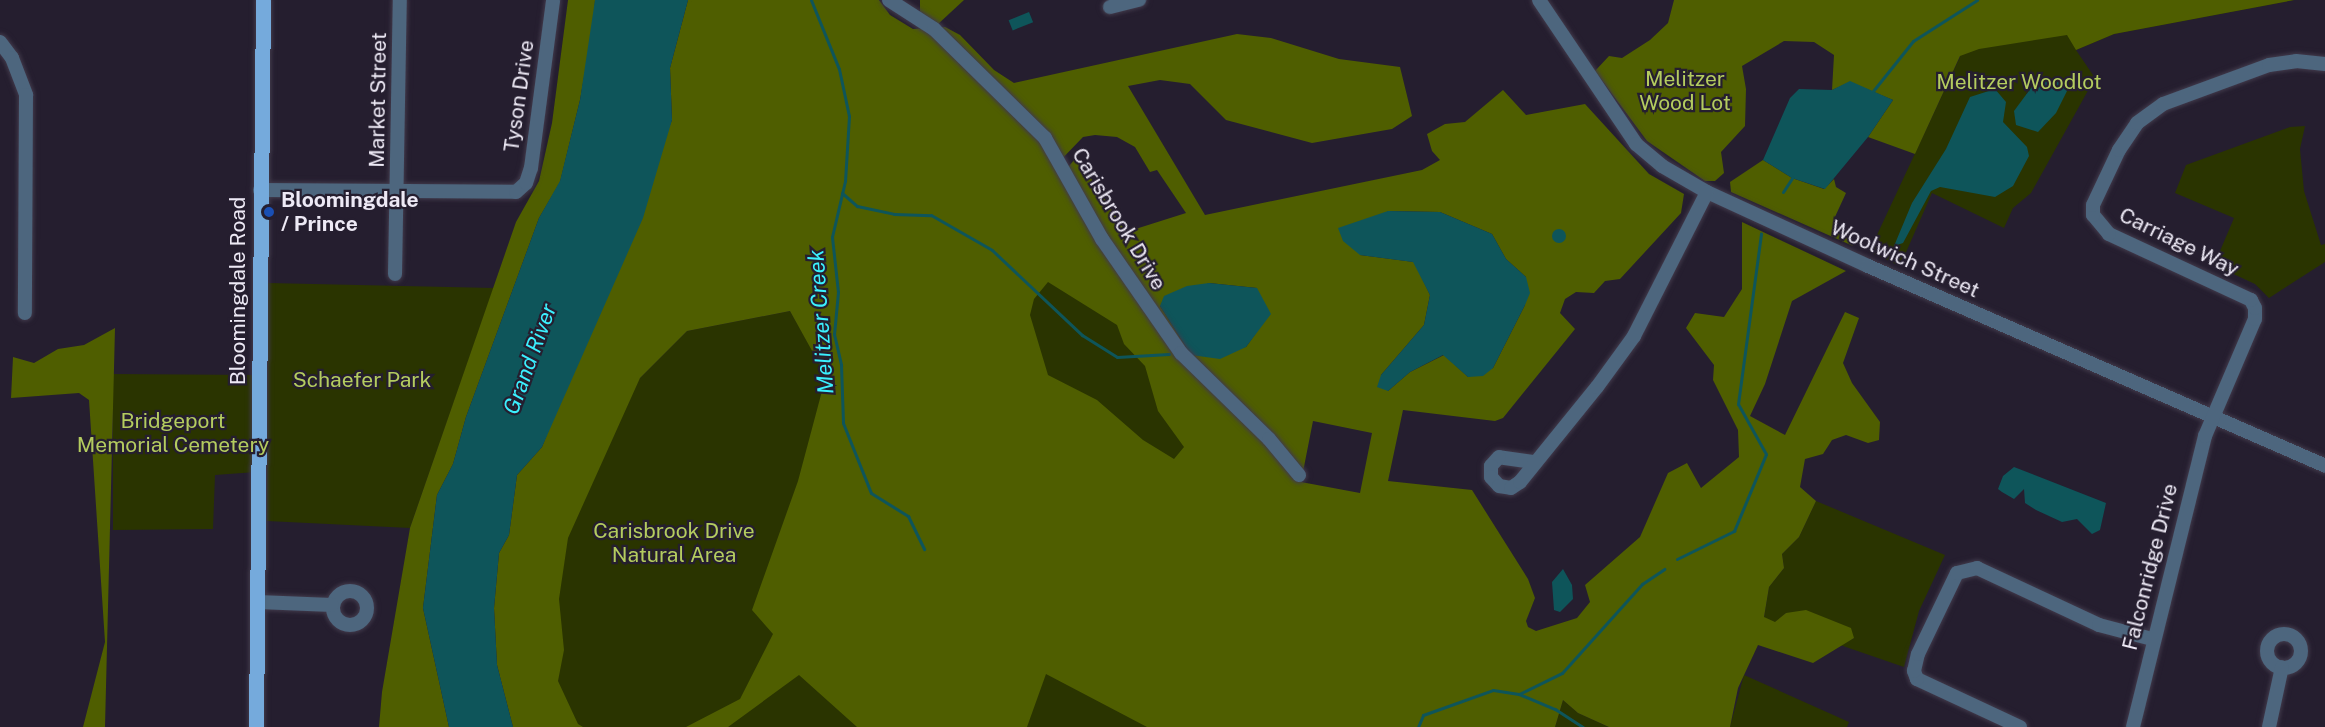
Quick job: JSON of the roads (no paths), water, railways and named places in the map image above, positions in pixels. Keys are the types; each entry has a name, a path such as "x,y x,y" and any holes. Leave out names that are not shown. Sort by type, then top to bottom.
{"main road":[{"name":"Bloomingdale Road","path":"256,727 263,0"}],"street":[{"name":"Market Street","path":"395,274 400,0"},
{"name":"Tyson Drive","path":"397,193 516,192 526,183 531,168 553,0"},
{"name":"Carisbrook Drive","path":"889,0 934,29 1045,138 1102,239 1181,354 1269,439 1299,475"},
{"path":"1110,7 1139,0"},
{"name":"Woolwich Street","path":"1539,0 1636,144 1662,166 1707,192 2212,418 2325,466"},
{"path":"0,42 12,58 26,95 25,312"},
{"name":"Carriage Way","path":"2212,418 2255,319 2251,300 2109,234 2093,215 2093,205 2119,150 2137,123 2163,104 2269,65 2296,61 2325,64"},
{"path":"260,190 397,193"},
{"path":"1533,462 1597,387 1634,336 1707,192"},
{"name":"Falconridge Drive","path":"2133,727 2152,639 2212,418"},
{"path":"2020,727 1917,678 1914,671 1918,654 1958,573 1977,568 2099,625 2152,639"},
{"path":"258,602 332,605"},
{"path":"2269,727 2282,667"}],"water":[{"name":"Grand River","path":"595,0 688,0 670,68 672,120 643,218 542,447 517,475 509,535 499,553 494,608 497,665 513,727 449,727 423,608 437,495 453,464 466,417 539,218 560,181 580,100"},
{"path":"1029,12 1033,22 1013,30 1009,20"},
{"path":"2054,79 2068,89 2056,113 2038,132 2016,125 2014,111 2034,84"},
{"path":"1850,81 1893,100 1868,137 1825,189 1792,178 1763,160 1790,98 1799,89 1832,90"},
{"path":"1995,89 2006,102 2003,122 2027,147 2029,156 2013,186 1995,197 1940,187 1931,191 1903,243 1894,246 1912,203 1946,149 1970,97"},
{"path":"1388,211 1440,212 1492,234 1506,259 1526,277 1530,293 1525,305 1493,368 1483,376 1468,377 1443,355 1410,372 1388,391 1377,387 1381,375 1424,325 1430,295 1413,262 1360,255 1343,241 1338,228"},
{"path":"1559,229 1564,231 1566,236 1564,241 1559,243 1554,241 1552,236 1554,231"},
{"path":"1209,283 1257,288 1271,314 1246,347 1220,359 1191,355 1160,306 1164,296 1187,286"},
{"path":"2014,467 2106,503 2100,530 2092,534 2077,519 2062,522 2036,510 2025,503 2024,489 2014,499 2002,492 1998,489 2003,476"},
{"path":"1563,569 1572,585 1573,599 1560,612 1554,610 1552,582"}],"waterway":[{"name":"Melitzer Creek","path":"811,0 839,69 849,116 845,181 832,237 838,292 834,334 841,365 843,423 871,493 908,516 924,549"},
{"name":"Melitzer Creek","path":"1873,91 1913,41 1977,0"},
{"path":"1783,192 1792,178"},
{"path":"842,193 857,206 894,214 931,215 992,250 1082,335 1117,357 1169,354"},
{"name":"Melitzer Creek","path":"1677,559 1734,531 1766,454 1738,404 1761,234"},
{"name":"Melitzer Creek","path":"1519,694 1562,673 1642,584 1664,569"},
{"name":"Melitzer Creek","path":"1418,727 1423,715 1493,690 1519,694 1555,709 1583,727"}],"place":[{"name":"Bloomingdale / Prince","path":"269,212"}],"park label":[{"name":"Melitzer Woodlot","path":"2019,82"},
{"name":"Melitzer Wood Lot","path":"1685,91"},
{"name":"Schaefer Park","path":"362,380"},
{"name":"Bridgeport Memorial Cemetery","path":"173,433"},
{"name":"Carisbrook Drive Natural Area","path":"674,543"}]}
